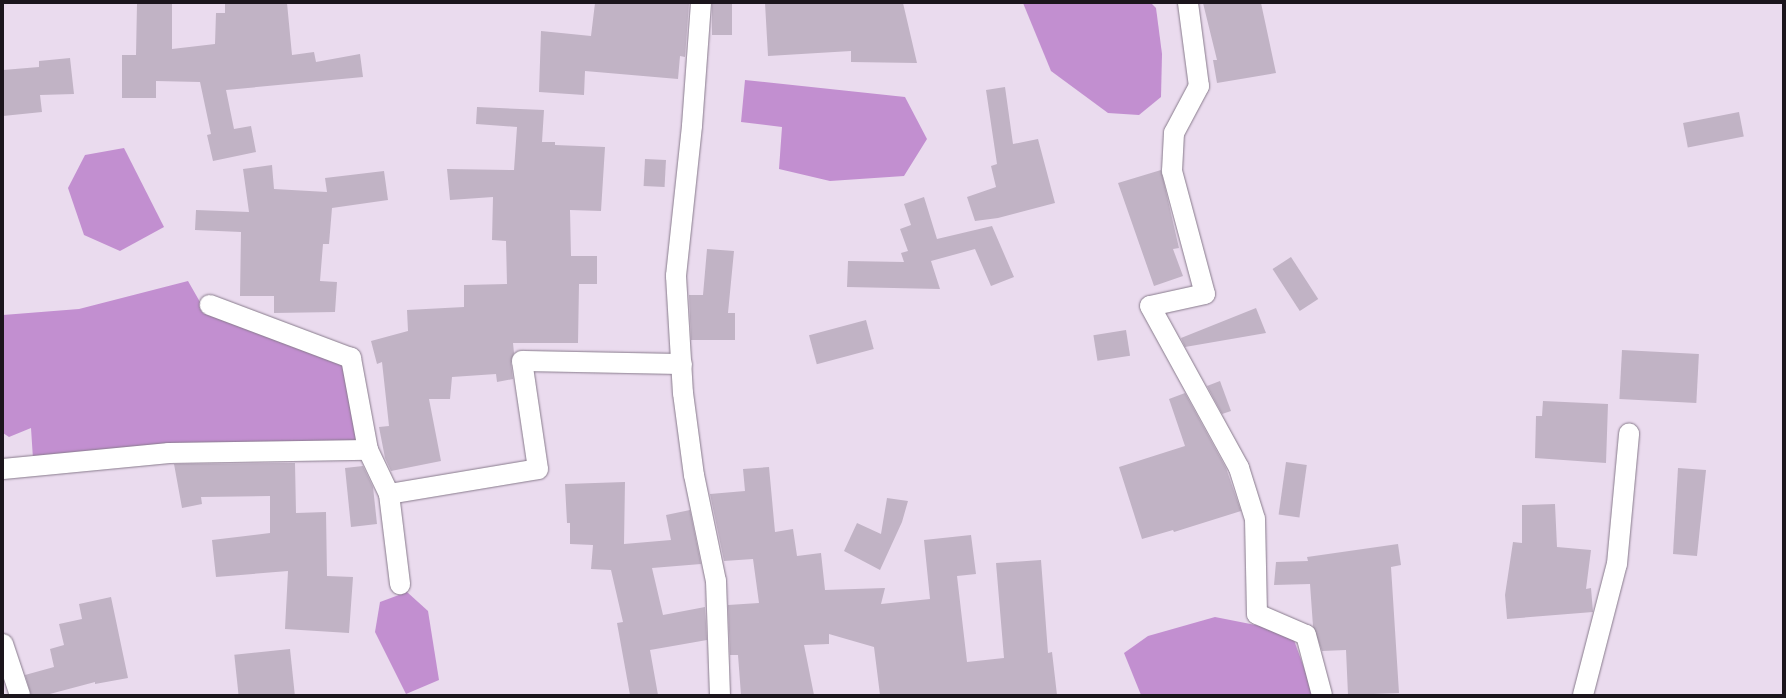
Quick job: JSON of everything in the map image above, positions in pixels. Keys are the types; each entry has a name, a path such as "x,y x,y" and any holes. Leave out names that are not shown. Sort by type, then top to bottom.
{"street":[{"path":"701,3 692,126 676,276 682,364 694,475 716,581 720,695"},
{"path":"1188,3 1199,86 1174,133 1172,171 1206,294 1150,306 1239,468 1255,519 1257,614 1306,635 1322,695"},
{"path":"210,305 351,358 368,450 389,494 400,584"},
{"path":"389,494 538,469 522,361 682,364"},
{"path":"1583,695 1617,564 1629,434"},
{"path":"3,469 169,453 368,450"},
{"path":"3,644 20,695"}],"shaded area":[{"path":"1023,3 1151,3 1156,8 1162,54 1161,97 1139,115 1108,113 1051,71"},
{"path":"745,80 905,97 927,139 904,176 830,181 779,169 782,127 741,122"},
{"path":"124,148 164,227 120,251 84,235 68,188 85,155"},
{"path":"188,281 204,309 344,361 363,442 33,459 31,428 9,437 3,433 3,315 79,309"},
{"path":"407,592 428,611 439,680 406,694 375,632 380,602"},
{"path":"1215,617 1291,632 1314,695 1141,695 1124,653 1148,636"}],"building":[{"path":"137,3 172,4 172,49 215,44 216,13 225,13 225,3 287,3 292,55 314,52 316,62 360,54 363,77 226,90 234,129 251,126 256,152 213,161 207,135 211,134 200,82 156,81 156,98 122,98 122,55 136,55"},
{"path":"595,3 689,3 685,57 680,56 678,79 585,71 584,95 539,92 541,31 591,36"},
{"path":"712,3 732,3 732,35 712,35"},
{"path":"765,3 903,3 917,63 851,62 851,51 768,56"},
{"path":"1203,3 1261,3 1276,73 1217,83 1213,60 1217,60"},
{"path":"70,58 74,94 40,95 42,112 3,116 3,70 39,67 39,61"},
{"path":"1005,87 1013,144 1038,139 1055,203 998,218 975,221 967,197 996,187 991,166 997,164 986,90"},
{"path":"477,107 544,110 542,142 555,142 555,145 605,147 601,211 570,210 571,256 597,256 597,284 579,284 578,343 513,343 514,353 511,363 513,379 497,382 496,374 452,377 450,399 429,399 441,461 391,471 385,458 379,427 389,426 382,362 377,364 371,341 408,331 407,310 464,307 464,285 507,284 506,241 492,240 493,197 450,200 447,169 514,170 517,127 476,124"},
{"path":"1739,112 1744,137 1688,147 1683,123"},
{"path":"645,159 666,160 665,187 644,186"},
{"path":"272,165 274,189 327,192 325,178 384,171 388,200 332,208 329,244 323,244 320,281 337,282 335,312 274,313 274,296 240,296 241,232 195,230 196,210 249,212 243,169"},
{"path":"1161,170 1179,248 1173,249 1183,276 1154,286 1118,183"},
{"path":"924,197 937,239 992,226 1014,277 991,286 975,249 931,261 940,289 847,287 848,261 904,262 901,253 908,251 900,229 911,225 904,204"},
{"path":"707,249 734,251 728,313 735,313 735,340 691,340 689,295 703,295"},
{"path":"1291,257 1318,299 1300,311 1273,269"},
{"path":"1256,308 1266,333 1185,347 1181,338"},
{"path":"866,320 874,349 817,364 809,335"},
{"path":"1126,330 1130,356 1097,361 1093,335"},
{"path":"1622,350 1699,354 1696,403 1619,399"},
{"path":"1220,381 1231,411 1222,414 1207,386"},
{"path":"1185,393 1226,468 1241,511 1174,532 1173,530 1142,539 1119,467 1185,446 1169,399"},
{"path":"1543,401 1608,404 1606,463 1535,458 1536,416 1542,416"},
{"path":"1286,462 1307,465 1299,517 1279,514"},
{"path":"295,463 296,513 326,512 327,576 353,577 349,633 285,629 288,571 216,577 212,540 270,533 270,496 201,497 202,504 182,508 174,464"},
{"path":"363,466 373,487 377,524 351,527 345,468"},
{"path":"769,467 775,532 793,529 797,556 821,553 825,590 885,588 881,604 930,599 924,540 971,535 976,574 957,576 967,662 1004,658 996,563 1041,560 1048,653 1052,652 1057,695 880,695 874,647 829,634 829,644 804,645 814,695 741,695 738,655 730,655 728,605 759,603 753,559 724,561 710,494 745,491 743,469"},
{"path":"1678,468 1706,470 1697,556 1673,554"},
{"path":"625,482 624,544 671,540 666,515 690,510 701,564 652,568 663,615 705,607 707,640 650,650 658,695 630,695 617,623 623,622 611,570 591,569 593,545 570,544 570,523 567,523 565,484"},
{"path":"887,498 908,501 902,522 880,570 844,551 857,523 881,534"},
{"path":"1555,504 1557,547 1591,550 1586,589 1591,588 1593,612 1507,619 1505,595 1513,542 1522,543 1522,505"},
{"path":"1398,544 1401,565 1391,567 1399,693 1348,695 1346,650 1322,651 1313,626 1310,584 1274,585 1276,562 1308,561 1307,557"},
{"path":"111,597 128,678 95,684 95,682 46,695 31,695 25,675 54,667 50,649 64,645 59,624 82,619 79,604"},
{"path":"290,649 295,695 239,695 234,655"}]}
